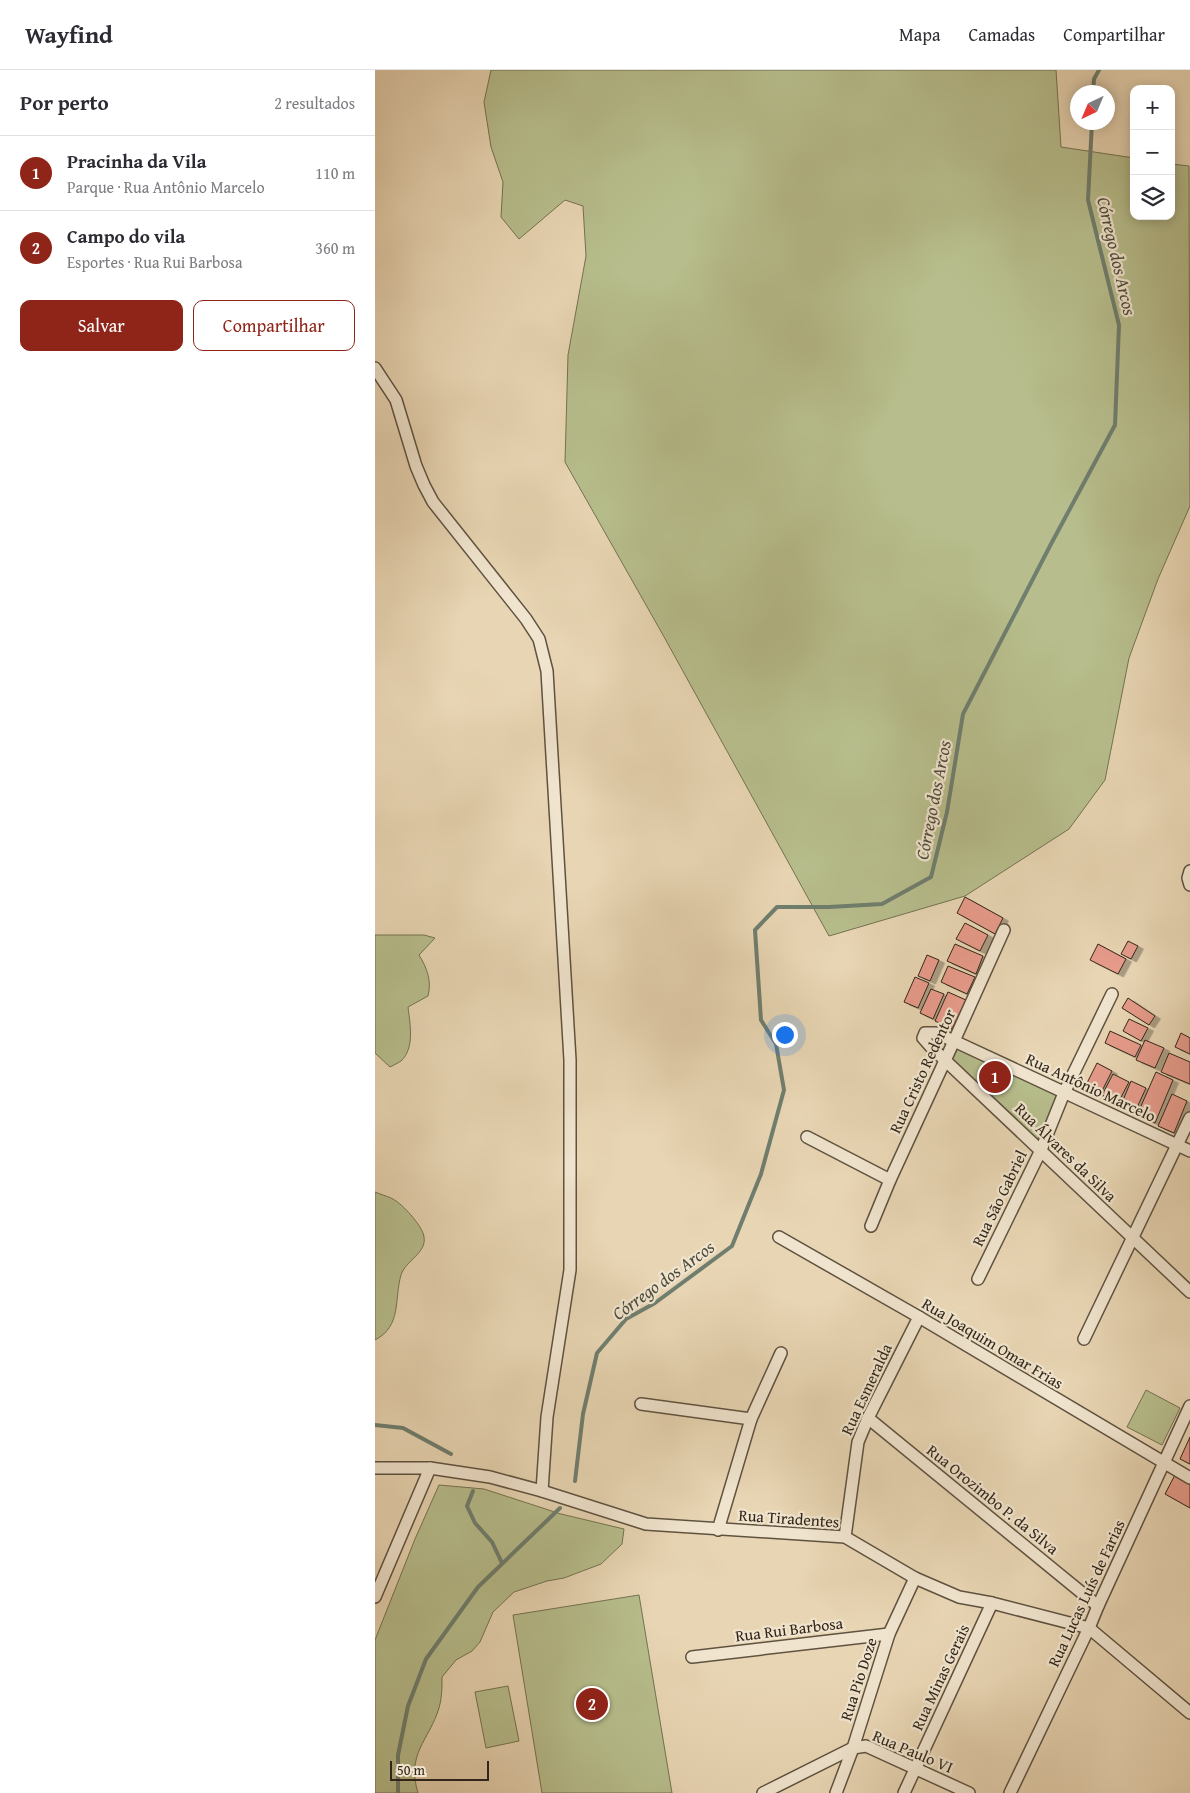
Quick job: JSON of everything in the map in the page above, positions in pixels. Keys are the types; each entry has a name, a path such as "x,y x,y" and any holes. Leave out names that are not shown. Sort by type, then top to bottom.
{"street":[{"path":"375,368 396,400 419,472 433,502 539,639 547,671 570,1060 570,1270 547,1417 542,1492"},
{"name":"Rua Cristo Redentor","path":"871,1226 889,1180 1004,930"},
{"name":"Rua São Gabriel","path":"978,1279 1041,1150 1065,1093 1112,994"},
{"name":"Rua Antônio Marcelo","path":"923,1035 925,1032 936,1033 1190,1151"},
{"name":"Rua Álvares da Silva","path":"923,1035 924,1040 1190,1292"},
{"path":"1084,1339 1190,1118"},
{"path":"807,1137 889,1180"},
{"name":"Rua Joaquim Omar Frias","path":"779,1237 1190,1478"},
{"name":"Rua Esmeralda","path":"845,1537 858,1442 868,1418 919,1318"},
{"path":"718,1530 751,1419 781,1353"},
{"path":"641,1404 751,1419"},
{"name":"Rua Lucas Luís de Farias","path":"1010,1793 1089,1628 1190,1406"},
{"name":"Rua Orozimbo P. da Silva","path":"868,1418 1098,1606"},
{"name":"Rua Tiradentes","path":"375,1468 430,1468 490,1477 646,1524 845,1537 915,1578 959,1597 992,1603 1089,1628 1190,1713"},
{"path":"375,1598 430,1468"},
{"name":"Rua Pio Doze","path":"836,1793 853,1748 889,1634 915,1578"},
{"name":"Rua Minas Gerais","path":"904,1793 992,1603"},
{"name":"Rua Rui Barbosa","path":"692,1657 889,1634"},
{"name":"Rua Paulo VI","path":"763,1793 853,1748 865,1746 969,1793"}],"green space":[{"path":"491,70 1056,70 1061,147 1130,157 1130,220 1175,220 1175,164 1189,166 1190,506 1158,579 1129,658 1105,780 1069,829 965,896 829,936 565,462 568,355 586,256 583,206 565,200 519,239 501,217 503,182 491,147 484,102"},
{"path":"375,935 424,935 435,938 419,955 428,975 428,996 408,1007 410,1043 401,1061 390,1067 375,1053"},
{"path":"958,1048 1058,1096 1037,1140 950,1059"},
{"path":"375,1192 389,1197 409,1212 423,1233 424,1243 419,1252 403,1270 393,1320 384,1334 375,1340"},
{"path":"1146,1390 1180,1408 1162,1445 1127,1427"},
{"path":"439,1485 484,1489 561,1514 624,1529 622,1544 601,1564 564,1578 547,1581 514,1592 493,1612 480,1642 472,1651 456,1660 442,1677 439,1708 417,1757 415,1779 418,1793 375,1793 375,1640 415,1539"},
{"path":"639,1595 672,1793 542,1793 513,1615"},
{"path":"508,1686 519,1741 486,1748 475,1692"}],"building":[{"path":"965,897 1003,918 995,934 957,913"},
{"path":"965,923 988,935 980,951 956,939"},
{"path":"1128,941 1138,946 1131,959 1121,954"},
{"path":"955,944 983,956 976,974 947,961"},
{"path":"1098,944 1126,959 1118,974 1090,960"},
{"path":"927,955 939,960 930,981 918,976"},
{"path":"948,966 975,977 967,994 941,982"},
{"path":"915,977 929,983 918,1008 904,1002"},
{"path":"931,989 944,994 933,1019 920,1013"},
{"path":"948,992 966,1000 952,1029 935,1021"},
{"path":"1128,998 1155,1016 1149,1025 1122,1008"},
{"path":"1129,1019 1148,1028 1141,1041 1123,1031"},
{"path":"1110,1031 1141,1045 1135,1057 1105,1043"},
{"path":"1181,1033 1190,1038 1190,1054 1175,1047"},
{"path":"1145,1040 1164,1048 1155,1068 1136,1060"},
{"path":"1169,1053 1190,1062 1190,1084 1161,1072"},
{"path":"1097,1063 1112,1071 1100,1095 1085,1087"},
{"path":"1156,1072 1173,1080 1155,1123 1137,1115"},
{"path":"1113,1074 1129,1082 1118,1103 1102,1095"},
{"path":"1131,1081 1146,1088 1135,1112 1121,1105"},
{"path":"1172,1094 1187,1101 1174,1133 1158,1126"},
{"path":"1190,1437 1190,1464 1180,1459"},
{"path":"1176,1473 1190,1481 1190,1508 1165,1494"}],"waterway":[{"name":"Córrego dos Arcos","path":"1094,85 1094,79 1099,70"},
{"name":"Córrego dos Arcos","path":"575,1481 583,1414 597,1353 626,1319 655,1303 732,1246 761,1174 784,1090 776,1044 761,1020 755,930 777,907 882,904 931,877 947,812 963,714 1115,425 1119,325 1088,200 1092,130"},
{"path":"375,1425 403,1428 451,1454"},
{"path":"473,1491 467,1506 475,1523 492,1542 502,1563"},
{"name":"Córrego dos Arcos","path":"398,1793 398,1755 408,1706 426,1659 478,1587 560,1508"}],"place":[{"name":"Pracinha da Vila","path":"995,1077"},
{"name":"Campo do vila","path":"592,1704"}]}
